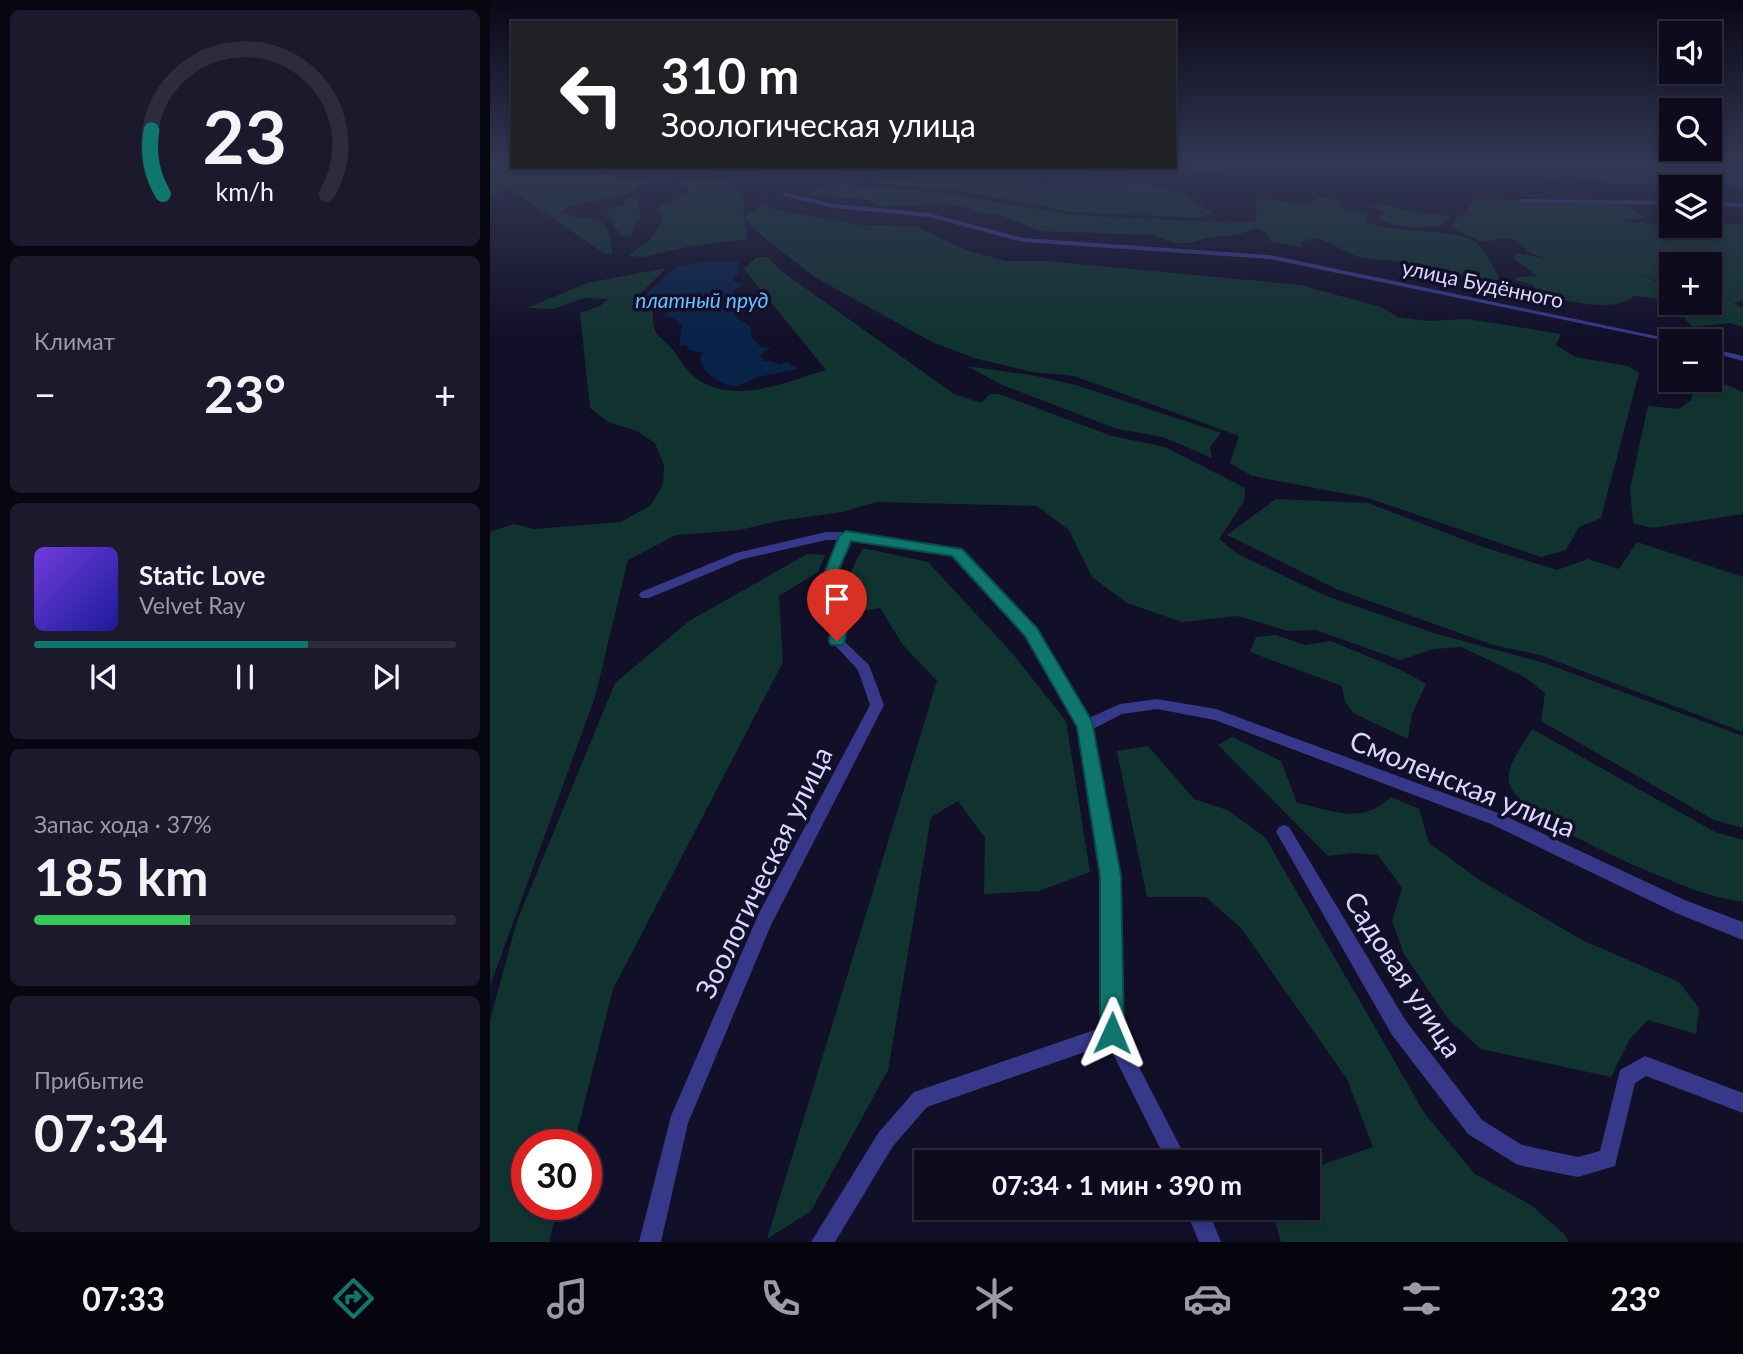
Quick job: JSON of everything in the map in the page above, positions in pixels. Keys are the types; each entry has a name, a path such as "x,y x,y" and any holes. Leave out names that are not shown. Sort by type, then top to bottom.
{"street":[{"name":"улица Будённого","path":"951,221 1023,240 1270,257 1659,337"},
{"path":"1722,353 1743,359"},
{"path":"645,595 740,556 826,536 846,536 957,552 1031,632 1086,726 1111,876 1112,1033 1172,1150"},
{"name":"Зоологическая улица","path":"650,1242 678,1123 765,919 877,705 864,668 837,641 839,627 830,579 846,536"},
{"name":"Смоленская улица","path":"1086,726 1120,709 1157,704 1216,715 1496,820 1682,907 1743,931"},
{"name":"Садовая улица","path":"1284,832 1399,1028 1475,1127 1518,1155 1578,1167 1608,1159 1627,1077 1645,1066 1743,1103"},
{"path":"822,1242 886,1139 921,1099 1112,1033"},
{"path":"1201,1220 1210,1242"}],"green space":[{"path":"556,221 601,221 613,251 611,254 605,254"},
{"path":"612,221 638,221 631,235 621,237"},
{"path":"745,221 748,239 691,246 643,257 628,256 650,240 662,222"},
{"path":"747,221 839,221 861,225 915,226 966,250 1006,261 1046,261 1300,285 1381,307 1398,317 1427,321 1468,319 1561,334 1556,345 1575,357 1628,366 1639,373 1601,518 1579,527 1566,550 1541,557 1368,498 1252,476 1230,463 1239,436 1074,376 1032,372 974,358 932,342 816,278"},
{"path":"1014,221 1366,221 1394,229 1444,233 1472,240 1484,251 1500,280 1489,281 1430,266 1356,256 1322,240 1308,240 1301,243 1303,248 1272,242 1265,232 1255,228 1237,235 1210,237 1191,243 1176,243 1151,235 1040,231"},
{"path":"1384,221 1448,221 1426,227"},
{"path":"1456,221 1624,221 1639,231 1625,221 1659,225 1659,238 1722,238 1722,225 1743,224 1743,300 1734,303 1743,308 1743,327 1730,323 1692,327 1682,315 1722,315 1722,252 1659,252 1659,282 1644,275 1608,271 1642,275 1659,283 1659,299 1634,296 1615,304 1603,305 1542,296 1533,285 1515,280 1517,277 1537,276 1513,258 1518,253 1546,259 1528,252 1517,240 1482,242 1452,228"},
{"path":"757,257 767,257 780,270 954,394 981,403 990,394 999,394 1112,436 1165,447 1245,488 1244,501 1219,539 1238,554 1326,596 1437,634 1541,662 1743,736 1743,828 1714,820 1541,721 1545,693 1523,676 1461,647 1434,649 1400,660 1316,630 1288,631 1238,616 1182,622 1127,603 1092,577 1069,530 1037,506 876,502 842,512 778,521 740,530 676,535 628,560 595,697 490,986 490,532 514,524 534,529 621,522 651,505 663,484 664,465 655,443 637,431 608,422 590,408 580,313 600,306 608,299 584,298 553,309 527,308 587,283 666,268 638,296 635,303 653,309 655,330 697,379 712,387 744,391 778,385 826,370 744,269"},
{"path":"967,366 1031,375 1076,385 1221,433 1210,447 1212,458 1163,437 1117,429 1002,385"},
{"path":"1722,383 1743,392 1743,514 1652,528 1633,523 1630,489 1648,406 1679,409 1691,400 1693,392 1722,392"},
{"path":"1276,499 1368,503 1483,547 1557,570 1588,559 1619,569 1637,542 1743,577 1743,732 1540,655 1493,645 1336,589 1227,535"},
{"path":"863,548 928,562 1012,653 1066,721 1090,872 1039,891 984,894 985,838 958,801 931,817 888,1070 811,1211 767,1239 937,681 903,645 880,608 857,612 847,579"},
{"path":"807,554 825,555 818,572 779,596 783,662 613,989 578,1129 511,1129 511,1220 555,1220 549,1242 490,1242 490,1020 517,921 615,683 689,621"},
{"path":"1276,635 1305,645 1331,641 1401,670 1426,684 1412,714 1408,739 1353,713 1345,701 1342,686 1250,652 1256,637"},
{"path":"1532,729 1715,832 1743,840 1743,902 1706,894 1626,862 1537,813 1518,797 1509,782 1513,761"},
{"path":"1232,737 1281,761 1297,803 1346,814 1369,811 1391,797 1419,809 1429,843 1478,879 1582,940 1679,982 1699,1008 1696,1034 1648,1020 1630,1039 1611,1077 1481,1049 1449,1020 1404,954 1392,921 1402,888 1378,855 1353,853 1328,856 1218,745"},
{"path":"1148,746 1194,799 1227,810 1265,837 1425,1114 1475,1174 1531,1205 1564,1234 1568,1242 1281,1242 1275,1220 1320,1220 1320,1165 1373,1147 1347,1079 1241,928 1206,897 1147,897 1117,751"}],"water":[{"name":"платный пруд","path":"709,261 738,261 738,273 732,281 741,283 742,286 734,290 736,306 749,310 735,317 750,326 752,338 761,347 771,348 761,355 764,361 779,365 787,362 798,369 758,377 736,387 718,381 708,373 701,363 700,357 703,353 689,350 686,345 679,346 682,326 677,320 666,316 668,310 650,299 642,298 675,268"}],"route":[{"path":"837,641 839,627 830,579 846,536 957,552 1031,632 1086,726 1111,876 1112,1033"}]}
